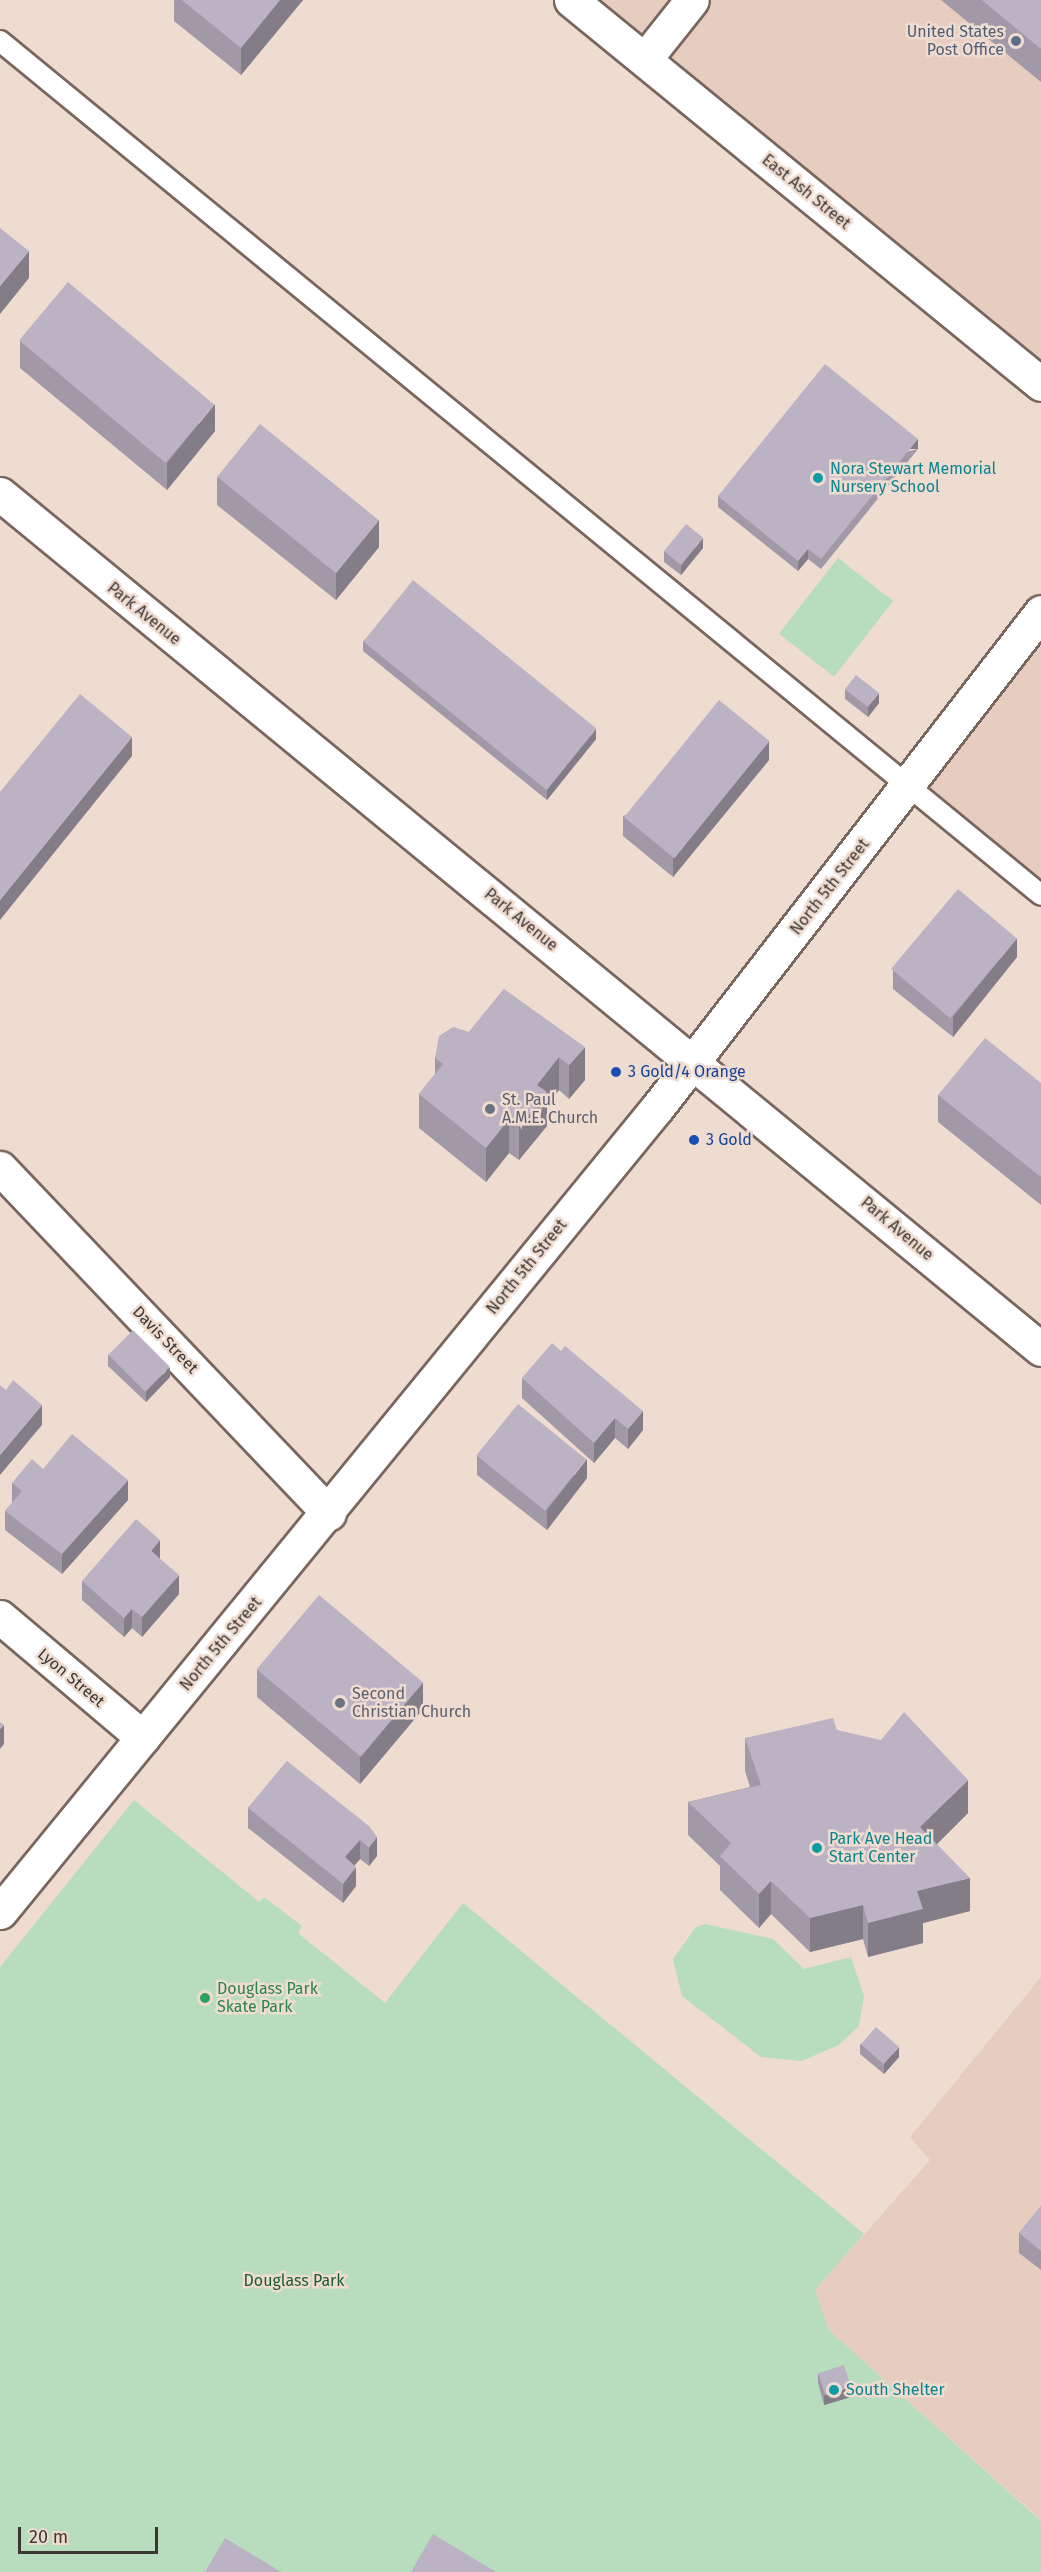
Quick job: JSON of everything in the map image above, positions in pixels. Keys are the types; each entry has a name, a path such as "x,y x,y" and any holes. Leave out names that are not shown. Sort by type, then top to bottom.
{"street":[{"name":"East Ash Street","path":"571,0 1041,384"},
{"path":"645,59 692,0"},
{"name":"Park Avenue","path":"0,494 694,1060 1041,1349"},
{"name":"North 5th Street","path":"0,1912 329,1513 694,1060 908,788 1041,612"},
{"name":"Davis Street","path":"0,1168 329,1513"},
{"name":"Lyon Street","path":"0,1617 143,1738"}],"lane":[{"path":"0,41 1041,895"}],"shaded area":[{"path":"570,0 1041,0 1041,384"},
{"path":"1041,612 1041,895 908,788"},
{"path":"1041,1977 1041,2520 829,2330 815,2290 930,2160 910,2137"}],"green space":[{"path":"838,558 893,601 834,677 779,634"},
{"name":"Douglass Park","path":"134,1800 259,1902 264,1897 302,1926 298,1933 385,2003 463,1903 864,2234 815,2290 829,2330 1041,2521 1041,2572 0,2572 0,1967"},
{"path":"705,1924 773,1939 804,1969 851,1957 864,1996 859,2026 839,2045 801,2061 761,2057 682,1996 673,1959 696,1927"}],"building":[{"path":"182,0 280,0 241,48"},
{"path":"982,0 1041,0 1041,49"},
{"path":"0,228 29,251 0,286"},
{"path":"68,282 214,405 165,463 19,340"},
{"name":"Nora Stewart Memorial Nursery School","path":"825,364 918,439 821,559 808,549 798,561 718,496"},
{"path":"260,424 379,520 336,573 217,477"},
{"path":"686,524 703,538 681,565 664,551"},
{"path":"413,580 596,729 547,790 363,641"},
{"path":"856,675 879,693 868,707 845,689"},
{"path":"80,694 132,737 0,900 0,792"},
{"path":"719,700 770,741 674,858 624,817"},
{"path":"958,889 1017,938 950,1018 891,969"},
{"name":"St. Paul A.M.E. Church","path":"504,989 585,1047 569,1065 559,1057 537,1085 547,1092 519,1127 509,1119 486,1148 419,1094 443,1064 435,1058 439,1036 453,1027 469,1032"},
{"path":"985,1038 1041,1083 1041,1177 938,1095"},
{"path":"133,1330 170,1367 145,1392 108,1355"},
{"path":"552,1343 561,1351 565,1346 643,1411 628,1429 615,1418 594,1443 522,1378"},
{"path":"13,1380 42,1405 0,1455 0,1385 6,1390"},
{"path":"518,1404 586,1459 545,1511 476,1455"},
{"path":"72,1434 128,1480 62,1554 5,1511 22,1491 12,1483 32,1459 43,1469"},
{"path":"136,1519 160,1540 151,1551 179,1575 142,1617 132,1609 124,1618 82,1581"},
{"name":"Second Christian Church","path":"319,1595 423,1682 361,1757 257,1669"},
{"name":"Park Ave Head Start Center","path":"904,1712 968,1780 920,1827 970,1878 917,1891 923,1909 868,1923 863,1905 810,1918 771,1881 759,1894 720,1856 731,1843 688,1802 761,1785 745,1738 833,1718 837,1730 881,1740"},
{"path":"287,1761 369,1826 377,1837 369,1847 360,1840 345,1857 356,1867 343,1884 248,1808"},
{"path":"876,2027 899,2047 884,2064 861,2044"},
{"path":"1041,2206 1041,2251 1019,2233"},
{"path":"844,2365 851,2387 825,2395 818,2373"},
{"path":"433,2534 496,2572 411,2572"},
{"path":"225,2538 281,2572 205,2572"}],"place":[{"name":"United States Post Office","path":"1016,41"},
{"name":"Nora Stewart Memorial Nursery School","path":"818,478"},
{"name":"3 Gold/4 Orange","path":"616,1072"},
{"name":"St. Paul A.M.E. Church","path":"490,1109"},
{"name":"3 Gold","path":"694,1140"},
{"name":"Second Christian Church","path":"340,1703"},
{"name":"Park Ave Head Start Center","path":"817,1848"},
{"name":"Douglass Park Skate Park","path":"205,1998"},
{"name":"South Shelter","path":"834,2390"}]}
